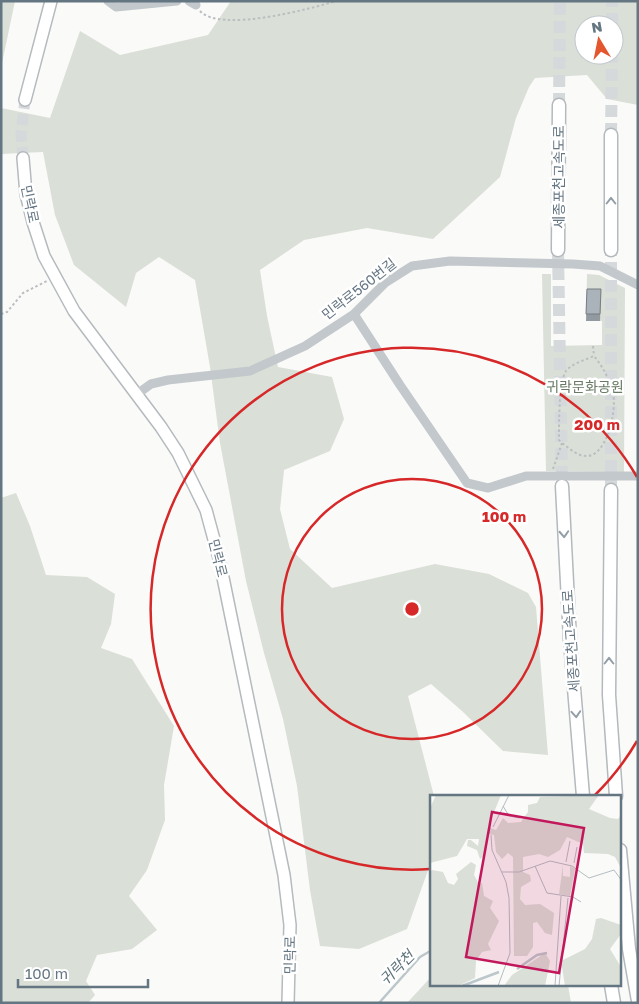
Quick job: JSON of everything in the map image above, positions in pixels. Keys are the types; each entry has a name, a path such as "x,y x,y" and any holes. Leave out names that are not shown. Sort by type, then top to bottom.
{"highway":[{"name":"세종포천고속도로","path":"558,250 559,105"},
{"path":"611,135 611,250"},
{"name":"세종포천고속도로","path":"562,486 570,640 582,795"},
{"path":"610,490 609,695 616,795"},
{"path":"622,872 629,949 638,1001"},
{"path":"611,986 614,1003"}],"main road":[{"path":"25,100 51,1"},
{"name":"민락로","path":"23,158 26,194 44,256 74,311 137,394 178,453 206,510 220,558 284,876 290,925 288,1003"}],"street":[{"path":"108,1 116,7 177,1"},
{"name":"민락로560번길","path":"137,394 151,384 168,380 250,371 305,346 354,314 385,283 412,266 450,261 600,266 638,285"},
{"path":"354,314 467,483 488,488 526,476 638,476"}],"path":[{"path":"192,3 212,19 242,19 288,14 336,1"},
{"path":"1,314 7,312 23,293 56,277"},
{"path":"593,346 594,356 603,368 613,394 615,408 613,421 602,447 592,456 584,457 575,453 560,440 561,387 563,376 567,370 594,356"},
{"path":"550,476 562,443"}],"green space":[{"path":"1,1 15,1 1,68"},
{"path":"231,1 638,1 638,105 607,99 587,75 535,78 529,87 516,118 500,177 433,239 367,228 304,240 260,270 267,316 278,367 332,377 344,419 330,451 284,470 280,509 290,549 332,588 435,564 489,574 528,593 536,607 548,755 503,751 431,684 408,696 434,795 430,795 430,865 407,929 359,949 320,946 310,890 297,786 283,719 246,581 220,443 210,367 195,280 159,257 136,273 126,307 74,265 55,215 43,152 1,154 1,108 50,118 80,31 120,55 208,35"},
{"name":"귀락문화공원","path":"542,274 551,274 551,346 602,345 602,321 586,321 587,274 599,275 625,288 624,472 546,471"},
{"path":"16,493 30,526 46,575 87,577 115,594 111,624 101,648 132,659 174,726 164,785 165,820 147,870 129,896 157,930 132,949 97,955 86,981 95,995 88,1003 1,1003 1,498"},
{"path":"430,978 430,986 568,986 571,1003 407,1003"}],"building":[{"path":"587,289 601,289 600,314 586,314"}],"waterway":[{"name":"귀락천","path":"379,1003 420,957 430,951"}],"tunnel":[{"path":"559,105 560,1"},
{"path":"612,1 612,15"},
{"path":"611,135 612,65"},
{"path":"23,158 21,134 25,100"},
{"path":"558,250 562,486"},
{"path":"611,250 611,490"}]}
